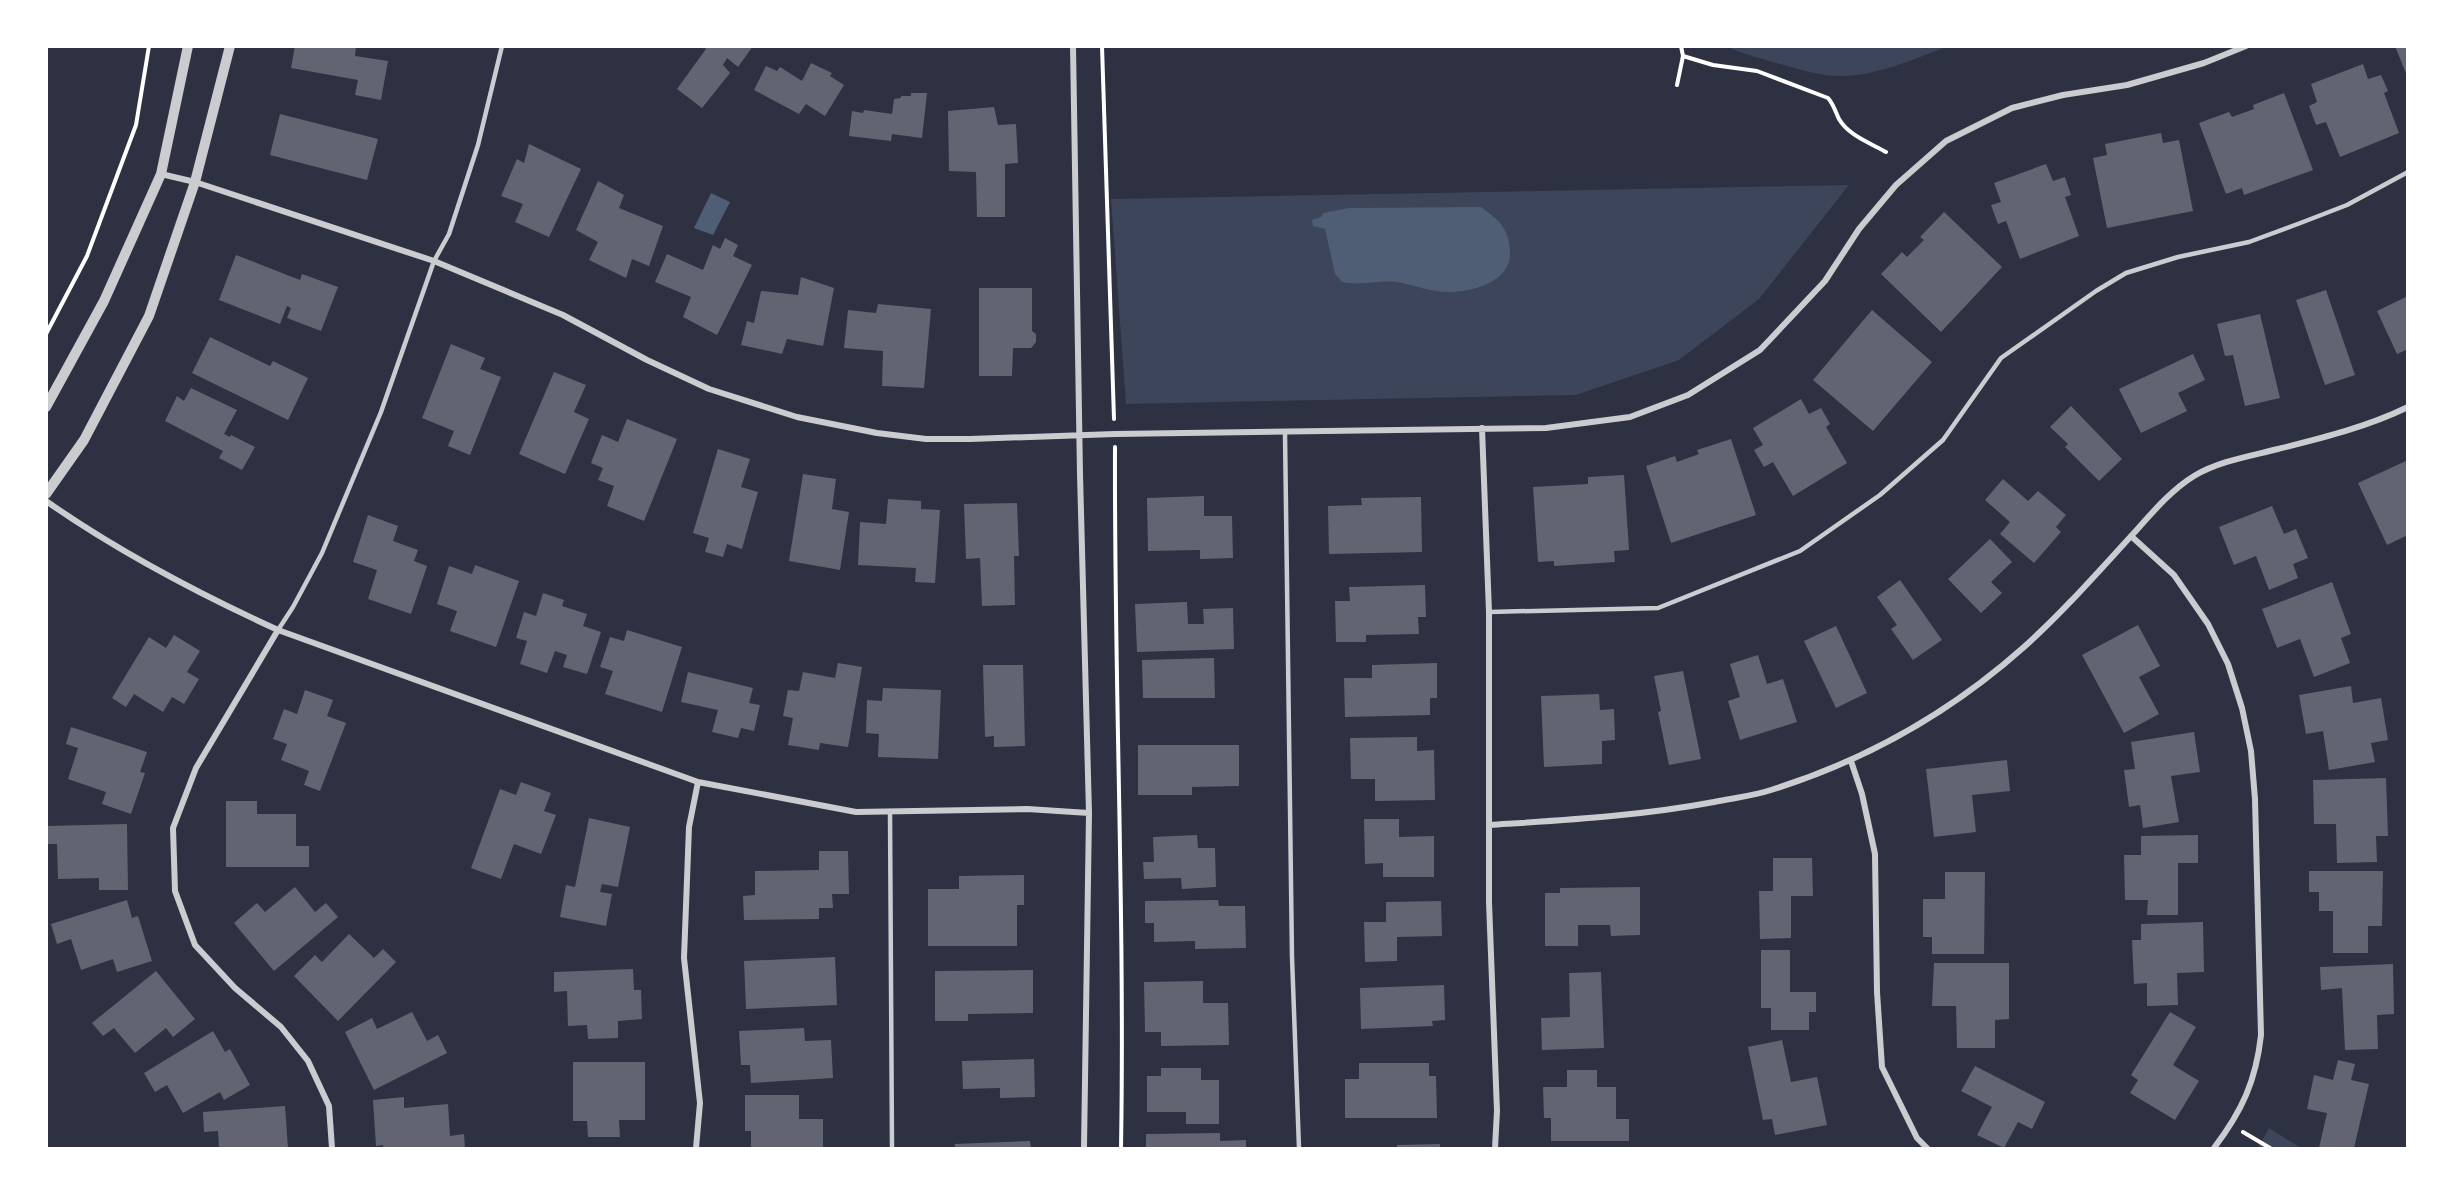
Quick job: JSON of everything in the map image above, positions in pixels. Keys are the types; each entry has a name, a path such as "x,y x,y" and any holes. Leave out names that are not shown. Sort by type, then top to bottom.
{"street":[{"path":"46,407 104,301 161,174 188,46"},
{"path":"46,494 84,440 149,316 195,182 231,46"},
{"path":"1073,46 1079,435 1089,813 1084,1149"},
{"path":"161,174 195,182 434,261 563,315 647,360 709,389 797,417 877,433 926,439 1546,428 1630,417 1689,395 1760,350 1825,281 1859,230 1896,185 1946,141 2012,108 2063,95 2127,85 2204,63 2246,46"},
{"path":"1490,825 1640,814 1694,806 1768,791 1851,761 1898,736 1971,689 2024,647 2158,506 2193,476 2228,462 2303,443 2386,417 2408,407"},
{"path":"1482,428 1489,612 1490,902 1497,1111 1495,1149"},
{"path":"46,501 101,539 223,604 278,630 698,782 856,812 1027,809 1089,813"},
{"path":"2131,536 2174,575 2208,624 2232,675 2242,708 2251,752 2255,799 2261,1035 2258,1066 2231,1126 2214,1149"},
{"path":"278,630 196,768 173,828 174,891 195,945 235,988 281,1027 308,1061 329,1106 332,1149"},
{"path":"1851,761 1862,794 1875,854 1877,992 1882,1067 1917,1138 1927,1149"},
{"path":"696,1149 700,1103 684,958 689,827 698,782"}],"lane":[{"path":"278,630 322,553 381,412 434,261 449,234 478,145 502,46"},
{"path":"1489,612 1658,608 1800,551 1880,495 1942,440 2001,358 2096,291 2126,273 2178,257 2249,242 2303,222 2347,205 2408,172"},
{"path":"1286,433 1292,934 1299,1149"},
{"path":"890,811 892,1149"}],"path":[{"path":"46,334 87,256 136,125 149,46"},
{"path":"1102,46 1115,434 1115,637 1123,1048 1121,1149"},
{"path":"1677,85 1683,56 1681,46"},
{"path":"1683,56 1713,65 1757,71 1828,98 1834,104 1838,118 1846,128 1886,152"},
{"path":"2231,1126 2270,1149"}],"shaded area":[{"path":"1727,47 1946,47 1902,64 1872,72 1840,76 1808,72"},
{"path":"1849,185 1759,299 1679,360 1576,395 1126,404 1111,199"},
{"path":"711,193 730,202 713,235 694,228"},
{"path":"1481,207 1505,230 1510,251 1509,262 1498,278 1479,287 1458,292 1435,291 1397,282 1342,282 1335,274 1325,229 1313,226 1312,220 1321,217 1323,213 1349,208"},
{"path":"2269,1128 2301,1148 2258,1148"}],"building":[{"path":"295,46 356,46 355,56 388,61 381,100 355,95 358,80 291,68"},
{"path":"703,46 753,46 738,67 727,58 723,65 730,73 702,108 677,89 706,49"},
{"path":"2395,46 2408,46 2408,76 2407,76"},
{"path":"811,63 832,73 830,76 844,85 825,116 806,104 799,114 754,90 766,66 777,71 780,67 802,81"},
{"path":"2363,64 2368,79 2381,75 2388,91 2384,93 2399,133 2340,157 2326,122 2316,125 2309,106 2317,102 2311,84"},
{"path":"911,93 927,93 922,138 892,134 891,141 849,136 852,111 863,113 864,110 892,114 894,99 911,96"},
{"path":"2284,93 2313,170 2244,195 2242,188 2226,194 2199,123 2229,112 2232,117 2254,109 2253,105"},
{"path":"994,107 998,125 1016,124 1018,163 1005,164 1005,217 977,217 976,172 949,171 948,111"},
{"path":"280,114 378,139 367,180 270,155"},
{"path":"2161,133 2163,143 2179,140 2193,211 2107,228 2093,158 2107,155 2105,144"},
{"path":"529,144 581,169 549,237 515,222 523,204 501,196 517,159 524,163"},
{"path":"2046,164 2053,181 2065,177 2071,195 2065,197 2079,236 2020,259 2006,221 1998,224 1991,205 2001,202 1994,183"},
{"path":"598,181 624,195 619,208 663,226 649,266 632,259 626,278 589,260 598,242 576,230"},
{"path":"1944,212 2002,267 1941,332 1881,274 1902,252 1907,257 1924,240 1920,237"},
{"path":"725,238 738,245 733,256 752,265 717,335 683,317 691,297 655,282 667,254 703,270 713,245 720,249"},
{"path":"236,255 300,280 302,274 338,287 321,331 287,318 291,308 287,306 280,324 219,300"},
{"path":"801,277 834,288 823,346 787,339 782,354 741,345 747,321 754,323 761,291 798,295"},
{"path":"979,288 1032,288 1032,331 1036,334 1036,342 1031,348 1013,348 1012,376 979,376"},
{"path":"2326,290 2355,375 2325,385 2296,300"},
{"path":"2408,296 2408,349 2397,354 2377,311"},
{"path":"878,304 931,309 924,388 882,386 883,351 844,348 848,310 876,313"},
{"path":"1872,310 1932,362 1873,431 1813,380"},
{"path":"2260,314 2280,398 2245,406 2233,355 2225,356 2217,324"},
{"path":"210,337 270,366 273,361 308,378 288,420 192,373"},
{"path":"451,344 485,358 480,369 501,377 470,455 448,446 454,431 422,418"},
{"path":"2193,354 2205,380 2178,393 2187,411 2141,433 2119,389"},
{"path":"554,372 586,385 574,412 589,419 565,474 519,454"},
{"path":"191,388 237,410 224,434 255,447 242,470 219,458 223,451 165,421 177,396 184,401"},
{"path":"1801,399 1809,414 1821,408 1830,424 1826,427 1847,463 1793,496 1773,462 1764,467 1754,450 1763,445 1753,428"},
{"path":"2071,406 2122,459 2099,481 2065,447 2068,444 2050,427"},
{"path":"627,419 677,439 644,521 607,506 614,486 598,480 603,468 591,463 602,435 618,442"},
{"path":"1731,439 1756,515 1671,543 1646,466 1675,456 1677,462 1699,454 1697,450"},
{"path":"718,449 750,459 741,487 758,492 742,549 727,544 723,557 705,552 709,538 693,533"},
{"path":"2408,460 2408,535 2387,545 2358,483"},
{"path":"803,474 836,479 832,509 849,512 840,570 789,561"},
{"path":"1624,475 1629,550 1614,551 1615,562 1554,566 1554,561 1538,562 1533,487 1588,484 1588,477"},
{"path":"2003,479 2028,501 2038,491 2066,515 2056,527 2061,532 2034,563 2000,534 2010,522 1985,500"},
{"path":"1204,496 1204,516 1232,516 1233,558 1200,559 1200,550 1148,551 1147,498"},
{"path":"1421,497 1422,552 1329,554 1328,506 1362,505 1361,498"},
{"path":"888,499 921,501 921,509 940,510 935,583 915,582 916,568 858,565 860,522 886,524"},
{"path":"1017,503 1019,556 1014,556 1015,605 982,606 980,558 966,559 964,504"},
{"path":"2272,506 2284,534 2296,529 2308,558 2293,564 2298,578 2269,590 2256,556 2234,565 2219,527"},
{"path":"368,515 398,526 393,541 418,550 414,561 427,566 411,614 368,599 377,570 353,562"},
{"path":"1990,539 2012,562 1991,582 2002,593 1981,613 1948,579"},
{"path":"475,565 519,581 496,647 450,631 457,611 437,604 449,566 472,574"},
{"path":"1900,580 1942,640 1913,660 1891,629 1897,625 1877,597"},
{"path":"2332,582 2351,634 2341,638 2350,663 2314,677 2300,639 2277,648 2262,609"},
{"path":"1425,585 1426,617 1418,617 1419,634 1366,635 1366,642 1336,642 1335,601 1350,601 1349,587"},
{"path":"543,593 564,600 562,606 587,614 583,626 601,632 587,674 563,667 567,655 555,651 547,673 520,664 527,641 516,638 524,612 536,616"},
{"path":"1187,602 1188,624 1204,624 1203,609 1233,608 1234,649 1137,652 1135,604"},
{"path":"2138,625 2160,666 2139,677 2159,714 2124,733 2082,655"},
{"path":"1836,626 1867,693 1836,708 1804,641"},
{"path":"627,630 682,647 662,712 605,694 613,671 600,667 610,637 624,641"},
{"path":"174,635 200,651 187,672 199,679 184,704 172,697 163,712 134,694 126,707 112,698 149,637 166,648"},
{"path":"1758,655 1767,684 1783,679 1797,722 1740,740 1728,701 1740,697 1730,664"},
{"path":"1214,658 1215,698 1143,698 1142,660"},
{"path":"838,663 862,667 848,747 820,743 819,750 788,745 793,718 783,716 788,690 799,691 803,672 835,678"},
{"path":"1437,663 1437,698 1430,698 1430,715 1345,717 1344,678 1372,678 1372,665"},
{"path":"983,665 1023,665 1025,746 994,747 994,736 985,737"},
{"path":"1683,671 1701,759 1669,765 1658,712 1661,711 1654,676"},
{"path":"688,672 753,688 749,703 760,705 754,731 741,728 738,738 712,732 718,710 681,702"},
{"path":"2351,686 2353,703 2381,698 2388,740 2371,743 2375,762 2329,770 2323,731 2306,734 2299,695"},
{"path":"883,688 941,690 938,759 878,757 879,734 866,733 867,700 882,701"},
{"path":"305,690 333,700 327,716 346,723 320,791 304,785 309,771 281,760 287,744 273,739 284,709 297,714"},
{"path":"1599,694 1600,710 1614,709 1615,740 1602,741 1602,764 1544,767 1541,696"},
{"path":"71,727 147,752 140,772 145,773 131,814 102,804 106,792 68,779 78,748 66,744"},
{"path":"2194,732 2200,772 2171,776 2179,822 2143,828 2140,805 2129,807 2124,770 2135,769 2131,742"},
{"path":"1417,737 1417,751 1434,750 1435,800 1375,801 1375,779 1351,779 1350,738"},
{"path":"1138,745 1239,745 1239,786 1192,787 1192,795 1138,795"},
{"path":"2007,760 2010,791 1972,795 1976,832 1934,837 1926,769"},
{"path":"2386,778 2388,836 2376,836 2377,862 2337,863 2336,824 2314,824 2313,780"},
{"path":"521,782 551,793 544,811 556,815 541,854 514,844 501,879 471,868 500,789 516,795"},
{"path":"226,801 257,801 257,814 296,814 296,846 309,846 309,867 226,867"},
{"path":"589,818 630,827 618,887 602,884 600,892 612,894 606,926 560,917 566,885 575,887"},
{"path":"1364,819 1399,819 1399,837 1434,836 1434,877 1383,877 1383,863 1365,864"},
{"path":"127,824 128,890 99,890 99,878 58,879 57,844 46,844 46,826"},
{"path":"1197,835 1198,848 1215,848 1216,887 1182,889 1181,878 1144,879 1143,862 1154,862 1153,837"},
{"path":"2198,835 2198,863 2178,863 2178,915 2147,915 2148,900 2125,900 2124,855 2141,855 2141,836"},
{"path":"819,851 848,851 849,894 832,894 833,908 819,908 819,919 744,920 743,896 755,895 755,871 819,870"},
{"path":"1773,858 1812,858 1813,896 1791,896 1791,938 1760,939 1759,891 1773,891"},
{"path":"2309,871 2383,871 2382,926 2368,926 2368,953 2333,953 2333,911 2319,911 2319,892 2309,892"},
{"path":"1945,872 1985,872 1984,954 1932,954 1932,937 1923,937 1923,899 1945,899"},
{"path":"1024,875 1024,905 1017,905 1017,946 928,946 928,889 959,889 959,876"},
{"path":"295,887 315,912 326,903 338,917 274,971 234,923 257,903 265,912"},
{"path":"1640,887 1640,935 1611,936 1610,925 1578,925 1578,946 1545,946 1545,893 1560,893 1560,888"},
{"path":"127,900 132,918 138,916 152,961 117,972 113,959 81,970 71,939 57,944 51,924"},
{"path":"1218,900 1219,906 1245,906 1246,948 1195,949 1195,941 1154,942 1154,923 1145,923 1145,901"},
{"path":"1441,901 1442,936 1397,937 1397,961 1365,962 1364,922 1386,922 1386,902"},
{"path":"2203,922 2204,972 2177,973 2178,1005 2147,1006 2147,983 2134,984 2132,940 2141,940 2141,924"},
{"path":"349,934 374,958 383,949 396,962 338,1021 294,976 315,955 322,962"},
{"path":"1761,950 1790,950 1790,992 1816,992 1816,1012 1809,1012 1809,1030 1771,1030 1771,1008 1761,1008"},
{"path":"835,957 837,1005 746,1009 744,961"},
{"path":"1934,963 2009,963 2009,1019 1995,1020 1995,1048 1957,1048 1956,1006 1932,1006"},
{"path":"2393,964 2394,1014 2377,1015 2378,1049 2345,1050 2342,988 2321,990 2320,967"},
{"path":"633,969 634,990 641,990 642,1019 618,1021 618,1038 588,1039 587,1025 568,1026 567,991 554,992 554,972"},
{"path":"1033,970 1033,1013 968,1014 968,1021 935,1021 935,971"},
{"path":"156,971 195,1019 173,1037 166,1028 135,1053 114,1028 103,1036 92,1023"},
{"path":"1601,972 1604,1048 1542,1050 1541,1018 1570,1017 1569,973"},
{"path":"1203,981 1203,1003 1228,1003 1229,1045 1161,1046 1161,1032 1145,1032 1144,982"},
{"path":"1444,985 1445,1020 1432,1021 1433,1026 1361,1029 1360,988"},
{"path":"412,1012 427,1041 438,1035 447,1053 374,1090 345,1032 372,1018 377,1029"},
{"path":"2170,1012 2196,1027 2173,1065 2199,1081 2175,1120 2130,1093 2138,1080 2131,1075"},
{"path":"804,1028 805,1041 831,1040 833,1078 751,1083 750,1065 741,1065 739,1031"},
{"path":"213,1031 225,1052 230,1049 250,1085 224,1100 220,1092 183,1113 167,1085 155,1092 144,1073"},
{"path":"1782,1040 1791,1082 1817,1077 1827,1125 1775,1135 1772,1119 1763,1120 1748,1047"},
{"path":"1034,1059 1035,1097 1000,1098 1000,1088 963,1089 962,1061"},
{"path":"2338,1060 2355,1064 2351,1080 2369,1084 2354,1148 2319,1148 2327,1113 2307,1109 2314,1075 2333,1080"},
{"path":"573,1062 645,1062 645,1120 619,1120 620,1137 588,1137 587,1121 573,1121"},
{"path":"1359,1063 1429,1063 1429,1076 1436,1076 1437,1118 1345,1118 1345,1079 1359,1079"},
{"path":"1975,1066 2045,1102 2032,1129 2018,1122 2004,1148 1977,1135 1992,1107 1961,1091"},
{"path":"1161,1068 1201,1068 1201,1080 1219,1080 1219,1124 1186,1124 1186,1112 1147,1112 1147,1076 1161,1076"},
{"path":"1567,1070 1597,1070 1597,1087 1616,1087 1616,1119 1629,1119 1629,1141 1551,1141 1551,1118 1544,1118 1543,1087 1567,1087"},
{"path":"745,1095 799,1095 799,1119 823,1119 823,1148 751,1148 751,1131 745,1131"},
{"path":"404,1097 404,1108 448,1104 450,1136 464,1134 465,1148 383,1148 383,1145 376,1146 373,1100"},
{"path":"285,1106 288,1148 219,1148 218,1131 204,1132 203,1112"},
{"path":"1220,1133 1220,1141 1246,1140 1246,1148 1146,1148 1146,1134"},
{"path":"1030,1141 1031,1148 955,1148 955,1144"},
{"path":"1440,1144 1440,1148 1397,1148 1397,1145"}]}
